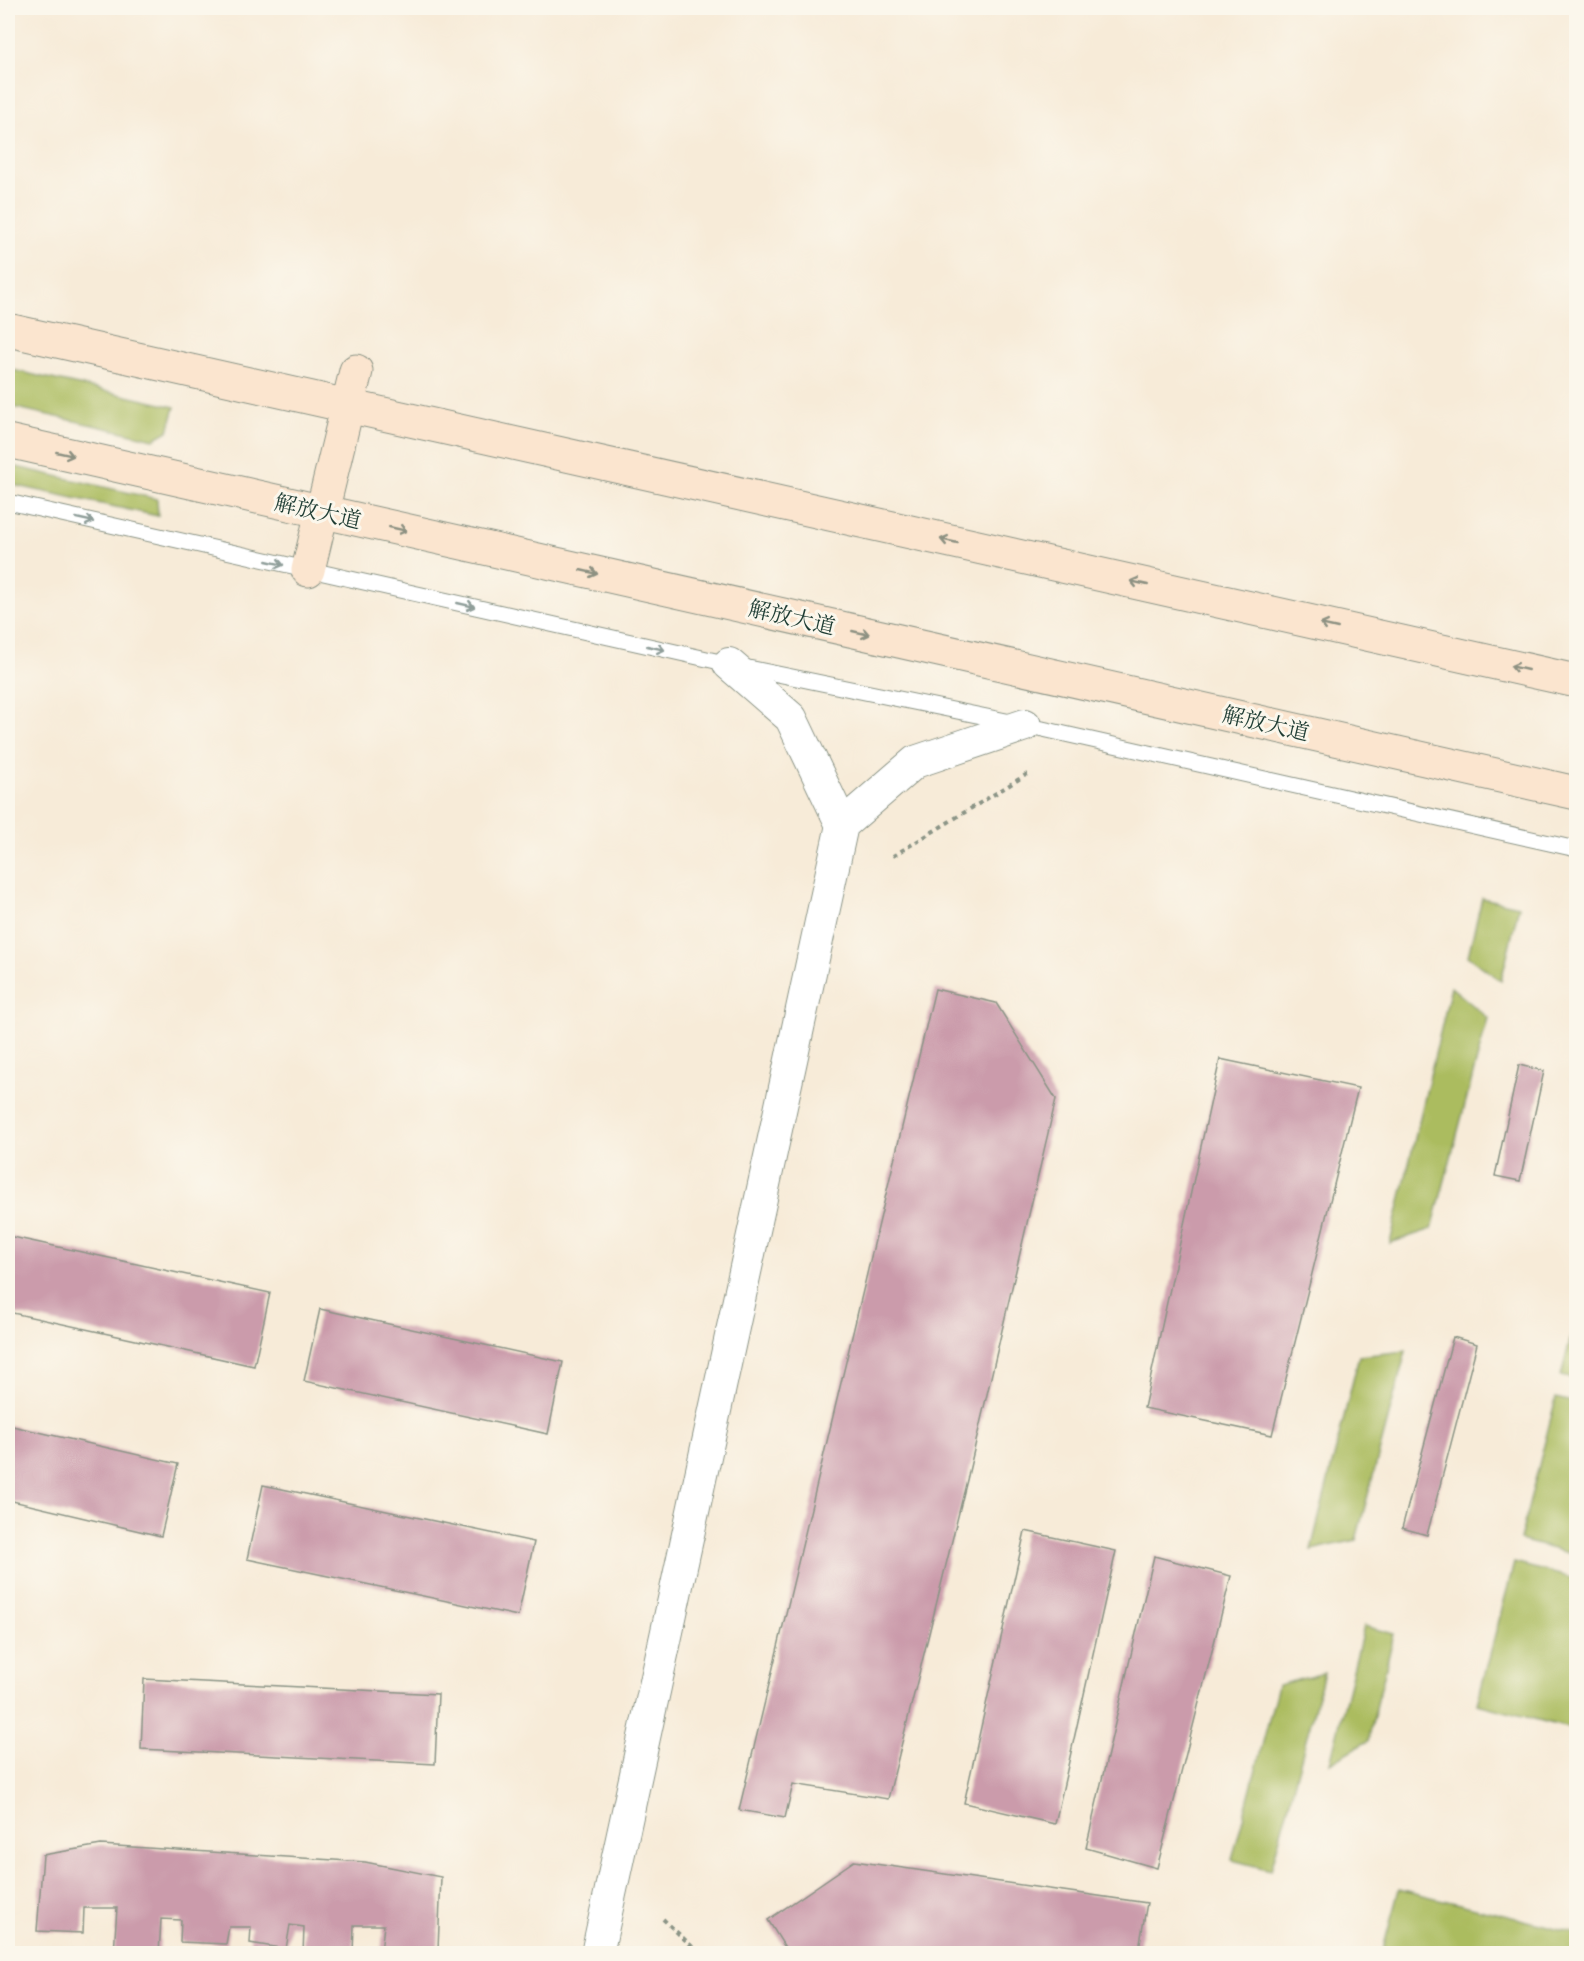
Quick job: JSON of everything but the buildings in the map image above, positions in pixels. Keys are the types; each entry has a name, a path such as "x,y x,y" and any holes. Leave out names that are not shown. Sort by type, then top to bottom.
{"main road":[{"path":"8,330 1576,681"},
{"path":"308,570 356,371"},
{"name":"解放大道","path":"8,441 1576,793"}],"street":[{"path":"729,664 791,718 842,825"},
{"path":"597,1953 842,825 915,762 1025,725"}],"lane":[{"path":"8,502 729,664 1025,725 1576,849"}],"path":[{"path":"893,856 1029,773"},
{"path":"663,1918 700,1953"}],"green space":[{"path":"8,369 175,407 168,431 154,439 8,406"},
{"path":"8,465 157,499 158,516 8,484"},
{"path":"1482,898 1519,906 1501,981 1468,956"},
{"path":"1451,987 1488,1018 1432,1229 1390,1243"},
{"path":"1576,1317 1576,1380 1561,1376"},
{"path":"1406,1351 1356,1540 1311,1550 1359,1356"},
{"path":"1556,1398 1576,1403 1576,1555 1520,1540"},
{"path":"1514,1563 1576,1579 1576,1730 1477,1704"},
{"path":"1364,1626 1394,1634 1368,1741 1330,1763"},
{"path":"1324,1673 1271,1870 1232,1860 1278,1685"},
{"path":"1399,1889 1576,1933 1576,1953 1382,1953"}]}
